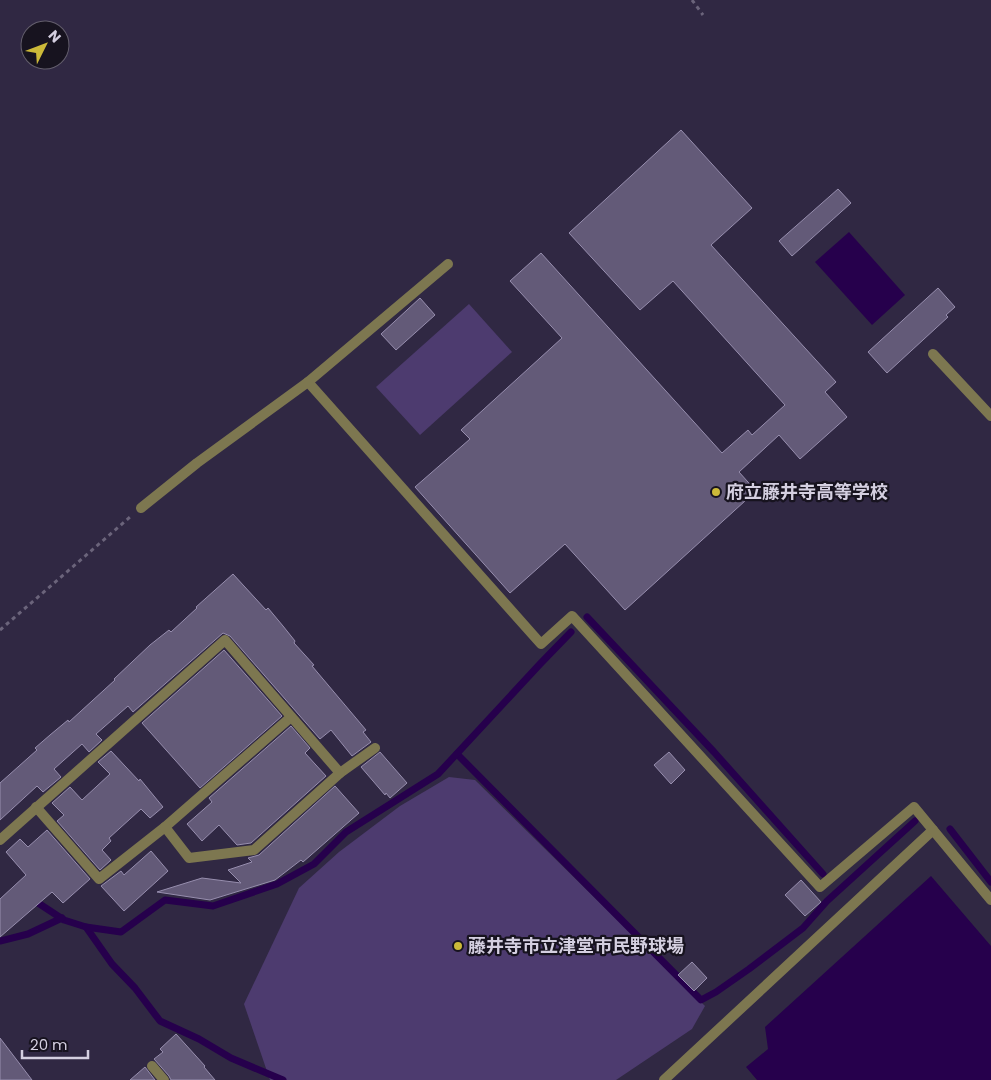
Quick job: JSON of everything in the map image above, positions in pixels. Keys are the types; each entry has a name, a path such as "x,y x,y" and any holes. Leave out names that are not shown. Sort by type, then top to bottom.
{"street":[{"path":"141,508 197,463 308,382 448,264"},
{"path":"934,354 991,416"},
{"path":"308,382 541,644 572,616 820,887 914,807 991,900"},
{"path":"0,840 225,640 340,773"},
{"path":"36,808 99,879 165,827 291,717"},
{"path":"165,827 189,858 254,850 340,773 375,748"},
{"path":"664,1080 933,830"},
{"path":"152,1066 164,1080"}],"path":[{"path":"692,0 703,15"},
{"path":"0,630 141,508"}],"shaded area":[{"path":"849,232 905,295 872,325 815,262"},
{"path":"469,304 512,352 420,435 376,387"},
{"name":"藤井寺市立津堂市民野球場","path":"449,777 475,780 705,1006 692,1029 616,1080 270,1080 244,1004 299,888 339,852 400,806"},
{"path":"931,876 991,946 991,1080 757,1080 746,1067 768,1049 765,1027"}],"building":[{"path":"681,130 752,208 711,245 836,382 825,392 847,417 800,459 779,435 739,472 756,491 625,610 565,544 510,593 415,487 470,439 461,430 562,338 510,281 541,253 722,453 748,430 752,435 785,405 673,281 640,310 569,233"},
{"path":"838,189 851,203 792,256 779,241"},
{"path":"938,288 955,307 946,315 948,317 887,373 868,352"},
{"path":"420,298 435,315 396,350 381,334"},
{"path":"233,574 266,610 268,608 283,626 295,641 294,643 314,665 312,666 366,730 363,732 371,742 352,756 331,730 320,739 230,636 223,633 133,712 128,706 96,734 102,740 89,752 82,744 54,769 61,777 43,792 37,786 0,820 0,783 37,750 35,748 68,720 69,722 150,645 169,630 171,632"},
{"path":"224,650 282,716 200,788 142,723"},
{"path":"291,726 310,748 305,753 326,776 251,843 237,845 219,825 202,841 187,824 212,802 209,798"},
{"path":"111,751 139,781 140,779 163,807 150,818 141,809 109,838 111,841 102,850 111,860 100,870 57,821 64,815 52,803 70,787 82,800 110,774 98,762"},
{"path":"380,752 407,783 390,798 386,793 385,795 361,767"},
{"path":"669,752 685,770 671,784 654,765"},
{"path":"335,786 359,813 303,862 301,860 275,880 210,900 157,892 202,878 241,883 228,870 252,862 248,858 259,855"},
{"path":"47,830 90,879 63,903 52,892 0,937 0,899 26,875 6,852 20,839 28,847"},
{"path":"151,851 168,871 124,911 101,886 121,871 124,875"},
{"path":"801,880 821,902 805,916 785,895"},
{"path":"692,962 707,978 694,991 678,975"},
{"path":"176,1034 215,1080 171,1080 154,1059 163,1052 160,1049"},
{"path":"0,1038 32,1080 0,1080"},
{"path":"145,1067 155,1080 130,1080"}],"waterway":[{"path":"587,617 714,752 823,874"},
{"path":"86,927 121,932 165,900 213,906 277,884 314,864 346,832 438,774 571,632"},
{"path":"457,754 701,1000 749,969 803,928 827,901 915,821"},
{"path":"950,829 991,882"},
{"path":"32,899 64,920 86,927 112,964 135,988 160,1021 199,1039 231,1058 283,1080"},
{"path":"0,941 28,934 62,918"}],"place":[{"name":"府立藤井寺高等学校","path":"716,492"},
{"name":"藤井寺市立津堂市民野球場","path":"458,946"}]}
